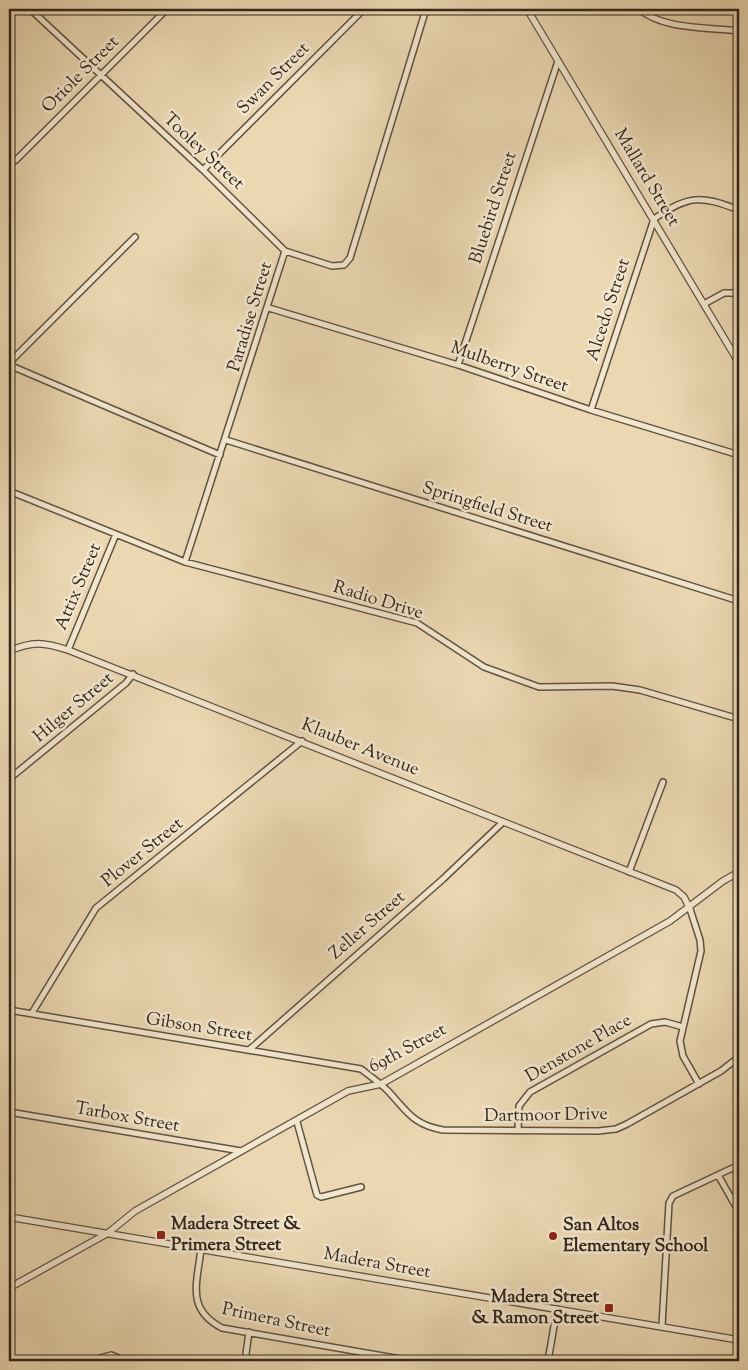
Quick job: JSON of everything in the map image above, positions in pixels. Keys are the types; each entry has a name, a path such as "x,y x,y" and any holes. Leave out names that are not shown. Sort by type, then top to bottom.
{"street":[{"name":"Tooley Street","path":"30,9 203,170 285,251"},
{"name":"Oriole Street","path":"9,163 16,160 166,9"},
{"name":"Swan Street","path":"203,170 364,9"},
{"name":"Paradise Street","path":"185,562 269,308 285,251 332,266 344,265 350,258 426,9"},
{"name":"Mallard Street","path":"528,9 739,363"},
{"path":"639,9 649,18 668,23 739,31"},
{"name":"Bluebird Street","path":"458,365 558,61"},
{"path":"654,219 672,207 696,199 713,200 739,210"},
{"name":"Alcedo Street","path":"591,410 654,219"},
{"path":"136,237 9,364 220,455"},
{"path":"704,304 724,293 739,293"},
{"name":"Mulberry Street","path":"269,308 458,365 591,410 739,455"},
{"name":"Springfield Street","path":"226,440 739,601"},
{"name":"Radio Drive","path":"9,491 185,562 417,623 484,667 539,687 612,686 640,690 739,719"},
{"name":"Attix Street","path":"68,650 116,534"},
{"name":"Klauber Avenue","path":"9,651 37,642 68,650 132,674 676,890 684,897 690,909"},
{"name":"Hilger Street","path":"9,779 126,683 132,674"},
{"name":"Plover Street","path":"32,1013 96,908 302,741"},
{"path":"629,872 663,782"},
{"name":"Zeller Street","path":"249,1050 443,879 503,822"},
{"name":"69th Street","path":"9,1288 108,1233 135,1211 348,1091 380,1084 690,909 723,881 739,872"},
{"path":"690,909 700,940 701,951 684,1027 680,1036 682,1051 699,1084"},
{"name":"Gibson Street","path":"9,1010 361,1069 380,1084"},
{"name":"Denstone Place","path":"518,1131 519,1106 530,1092 651,1024 665,1022 684,1027"},
{"name":"Dartmoor Drive","path":"380,1084 405,1112 429,1127 443,1130 598,1131 616,1129 699,1084 739,1057"},
{"name":"Tarbox Street","path":"9,1112 241,1151"},
{"path":"296,1122 317,1195 320,1197 361,1187"},
{"path":"662,1326 669,1203 673,1196 739,1165"},
{"path":"718,1175 739,1212"},
{"name":"Madera Street","path":"9,1217 739,1340"},
{"name":"Primera Street","path":"201,1249 195,1295 198,1306 209,1321 222,1328 412,1361"},
{"path":"548,1361 557,1309"},
{"path":"245,1361 249,1332"},
{"path":"89,1361 111,1355 126,1361"}],"place":[{"name":"Madera Street & Primera Street","path":"161,1235"},
{"name":"San Altos Elementary School","path":"553,1236"},
{"name":"Madera Street & Ramon Street","path":"609,1308"}]}
